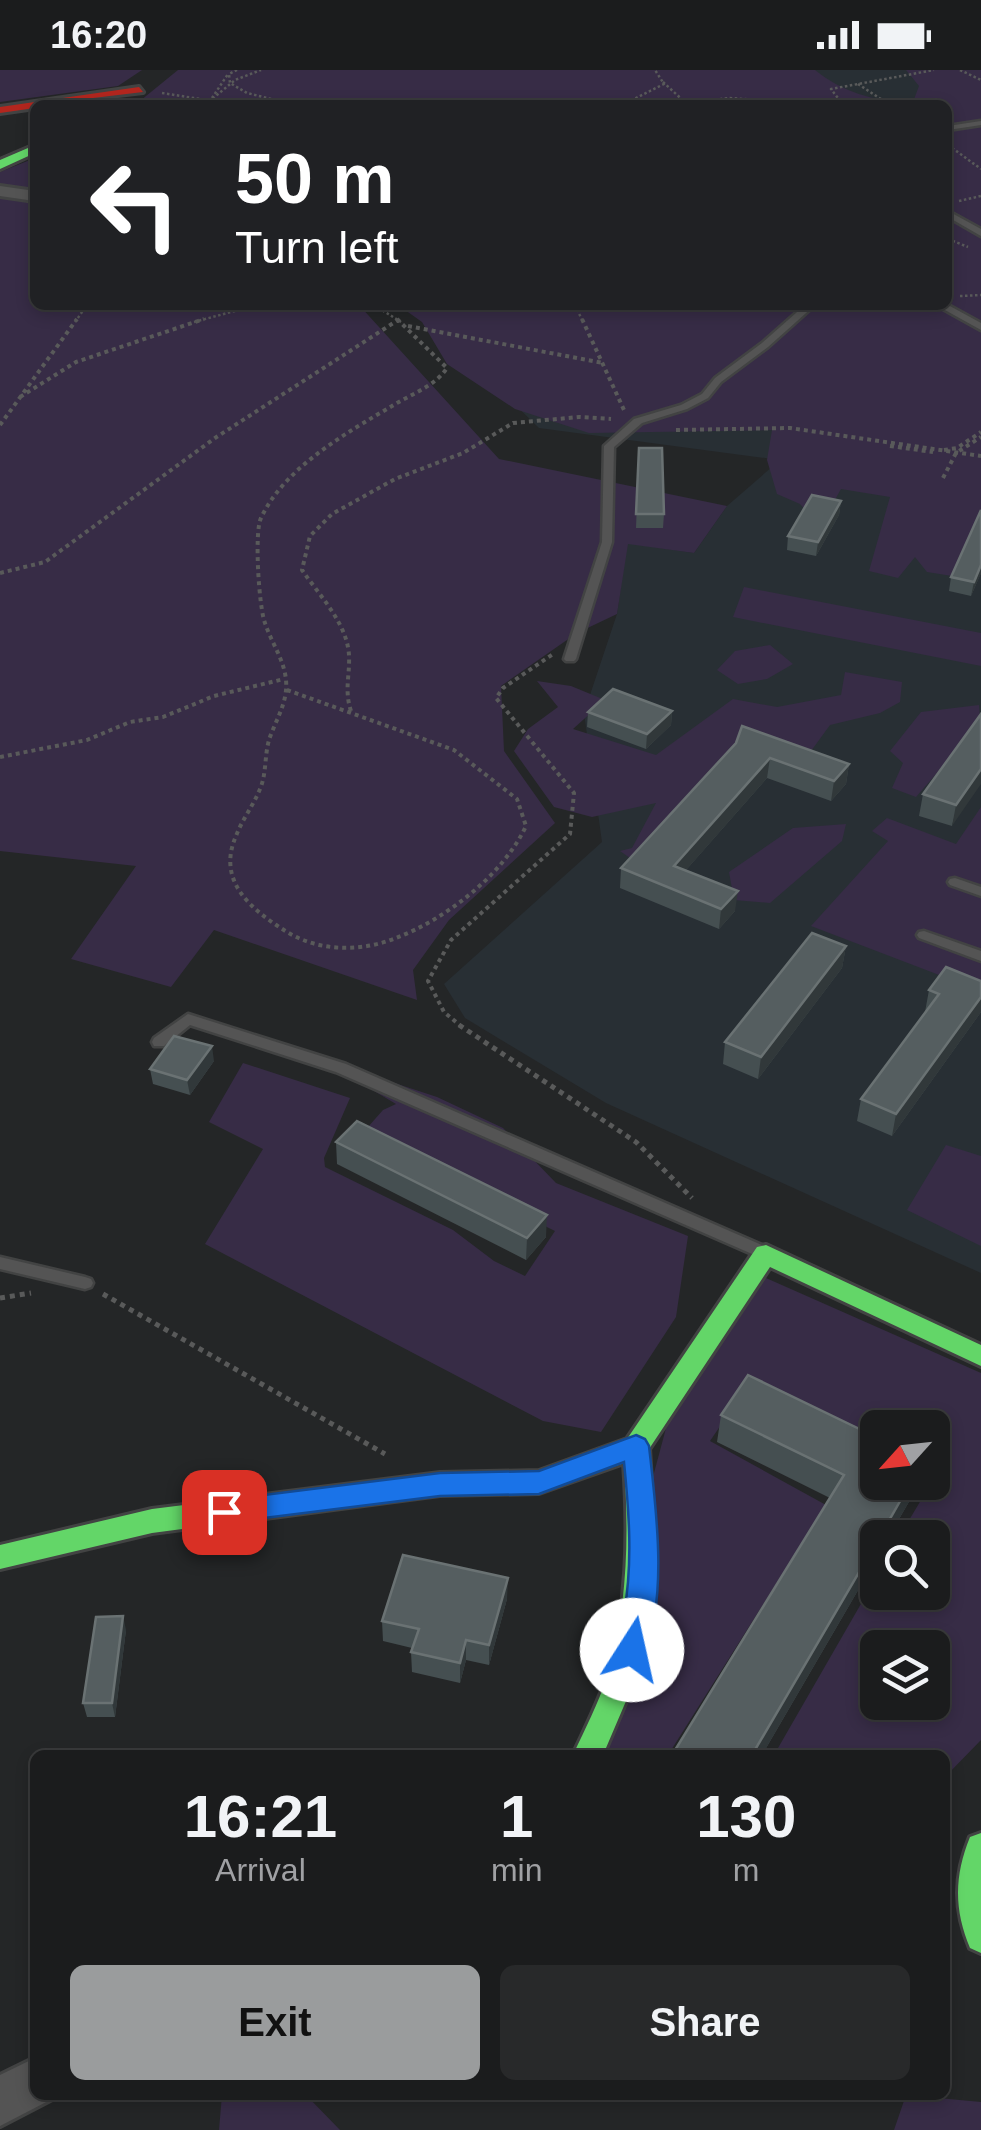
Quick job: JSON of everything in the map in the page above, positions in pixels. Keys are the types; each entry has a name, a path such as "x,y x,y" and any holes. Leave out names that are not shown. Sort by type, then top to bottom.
{"street":[{"path":"125,100 148,85"},
{"path":"59,100 148,85"},
{"path":"0,110 30,105"},
{"path":"0,164 30,150"},
{"path":"0,190 30,195"},
{"path":"0,1558 152,1521 440,1484 539,1482 636,1446 766,1254 981,1356"},
{"path":"591,1750 627,1678 642,1594 643,1516 636,1446"},
{"path":"970,1858 969,1902 981,1937"},
{"path":"0,2102 30,2085"}],"lane":[{"path":"952,127 981,123"},
{"path":"952,211 981,232"},
{"path":"570,659 607,542 609,446 643,422 705,396 718,380 804,310"},
{"path":"950,310 981,327"},
{"path":"954,882 981,892"},
{"path":"924,935 981,956"},
{"path":"158,1042 188,1019 341,1068 766,1254"},
{"path":"0,1263 85,1283"},
{"path":"950,1893 969,1902"}],"path":[{"path":"210,100 229,74 238,70"},
{"path":"214,100 232,84 260,70"},
{"path":"656,70 664,84 682,100"},
{"path":"839,100 831,89 934,70"},
{"path":"960,70 981,80"},
{"path":"229,74 232,84 277,100"},
{"path":"632,100 664,84"},
{"path":"858,84 882,100"},
{"path":"148,85 209,100"},
{"path":"715,100 757,100"},
{"path":"952,148 981,168"},
{"path":"952,207 981,196"},
{"path":"0,425 83,310"},
{"path":"20,397 76,362 178,326 238,310"},
{"path":"287,690 454,750 517,798 526,826 517,847 472,893 440,918 374,948 327,949 287,935 253,909 238,890 228,864 242,818 262,785 266,748 287,690 276,644 262,613 258,522 275,496 326,447 439,380 447,368 406,325 382,310"},
{"path":"577,310 620,407 643,422 657,427 787,428 981,456"},
{"path":"0,573 45,562 215,438 398,320"},
{"path":"406,325 603,364"},
{"path":"352,713 342,686 349,654 336,622 302,570 310,536 332,514 394,479 463,453 513,424 578,417 643,422"},
{"path":"939,451 957,448 981,435"},
{"path":"943,478 956,454 981,435"},
{"path":"578,636 503,688 496,698 574,794 570,834 450,940 428,981 444,1012 472,1036 636,1142 699,1205"},
{"path":"0,757 87,740 130,722 163,718 214,696 284,679"},
{"path":"0,1298 85,1283 390,1456"}],"shaded area":[{"path":"0,70 142,70 118,86 0,102"},
{"path":"178,70 815,70 861,95 883,100 141,100"},
{"path":"601,70 981,70 981,1273 606,1103 465,1018 444,984 602,842 584,713 617,614 627,543 694,553 727,506 780,460 539,428 418,310 952,310 952,100 540,100"},
{"path":"906,70 981,70 981,554 971,579 927,572 915,557 898,578 869,571 890,497 841,489 820,526 800,504 777,494 767,460 772,430 589,433 515,409 447,364 422,322 405,310 952,310 952,100 914,100 919,86"},
{"path":"30,160 30,310 364,310 499,459 727,506 694,553 628,544 617,614 577,633 501,686 504,751 555,823 449,920 413,970 417,1000 214,930 171,987 71,959 136,866 0,851 0,172"},
{"path":"744,587 981,633 981,666 733,617"},
{"path":"770,645 793,664 767,679 738,684 717,670 735,651"},
{"path":"845,672 902,682 900,702 880,713 830,725 803,762 743,745 630,858 620,851 632,848 656,803 592,817 554,807 514,751 528,729 558,707 537,681 571,686 605,700 573,729 656,755 733,699 777,707 841,695"},
{"path":"979,705 981,730 970,735 916,797 892,788 903,763 890,751 921,712"},
{"path":"981,807 981,991 811,926 888,841 872,831 887,818 956,844"},
{"path":"846,824 842,841 770,903 734,900 729,872 793,828"},
{"path":"243,1063 350,1098 324,1158 325,1167 453,1230 494,1261 525,1276 555,1231 360,1136 383,1110 396,1104 344,1073 358,1071 437,1097 503,1128 556,1183 688,1236 676,1317 601,1432 543,1421 205,1244 263,1149 209,1122"},
{"path":"946,1145 981,1156 981,1246 907,1210"},
{"path":"757,1274 981,1373 981,1740 950,1772 950,1750 777,1750 860,1606 860,1610 950,1610 950,1520 909,1520 921,1500 950,1500 950,1410 860,1410 860,1451 742,1394 710,1441 826,1505 671,1750 607,1750 654,1473 669,1417"},
{"path":"222,2100 311,2100 340,2130 219,2130"},
{"path":"904,2100 981,2102 981,2130 894,2130"}],"building":[{"path":"639,448 662,448 664,514 636,514"},
{"path":"812,495 841,501 818,542 788,536"},
{"path":"981,510 981,565 974,582 951,577"},
{"path":"613,689 672,711 647,734 588,712"},
{"path":"981,714 981,769 956,805 923,794"},
{"path":"742,726 849,764 834,781 770,758 674,866 738,891 721,909 621,868 736,743"},
{"path":"812,933 846,946 761,1057 725,1042"},
{"path":"946,967 981,981 981,997 896,1114 861,1099 939,994 929,990"},
{"path":"174,1036 212,1046 187,1080 150,1069"},
{"path":"357,1121 547,1215 527,1238 336,1142"},
{"path":"748,1375 860,1429 860,1500 901,1500 889,1520 860,1520 860,1570 755,1750 675,1750 844,1475 721,1415"},
{"path":"403,1555 508,1578 489,1645 466,1640 460,1663 411,1652 419,1629 382,1621"},
{"path":"123,1616 112,1703 83,1703 96,1617"}],"traffic: fast":[{"path":"0,165 30,151"},
{"path":"636,1447 766,1254 981,1356"},
{"path":"0,1557 152,1521 440,1484 539,1482 636,1447"},
{"path":"590,1750 621,1680 637,1605 641,1528 636,1447"},
{"path":"981,1848 972,1892 981,1937"}],"traffic: jam":[{"path":"70,100 139,90"},
{"path":"0,110 30,106"}],"route":[{"path":"224,1512 440,1484 539,1482 636,1446 643,1516 642,1594 632,1650"}]}
